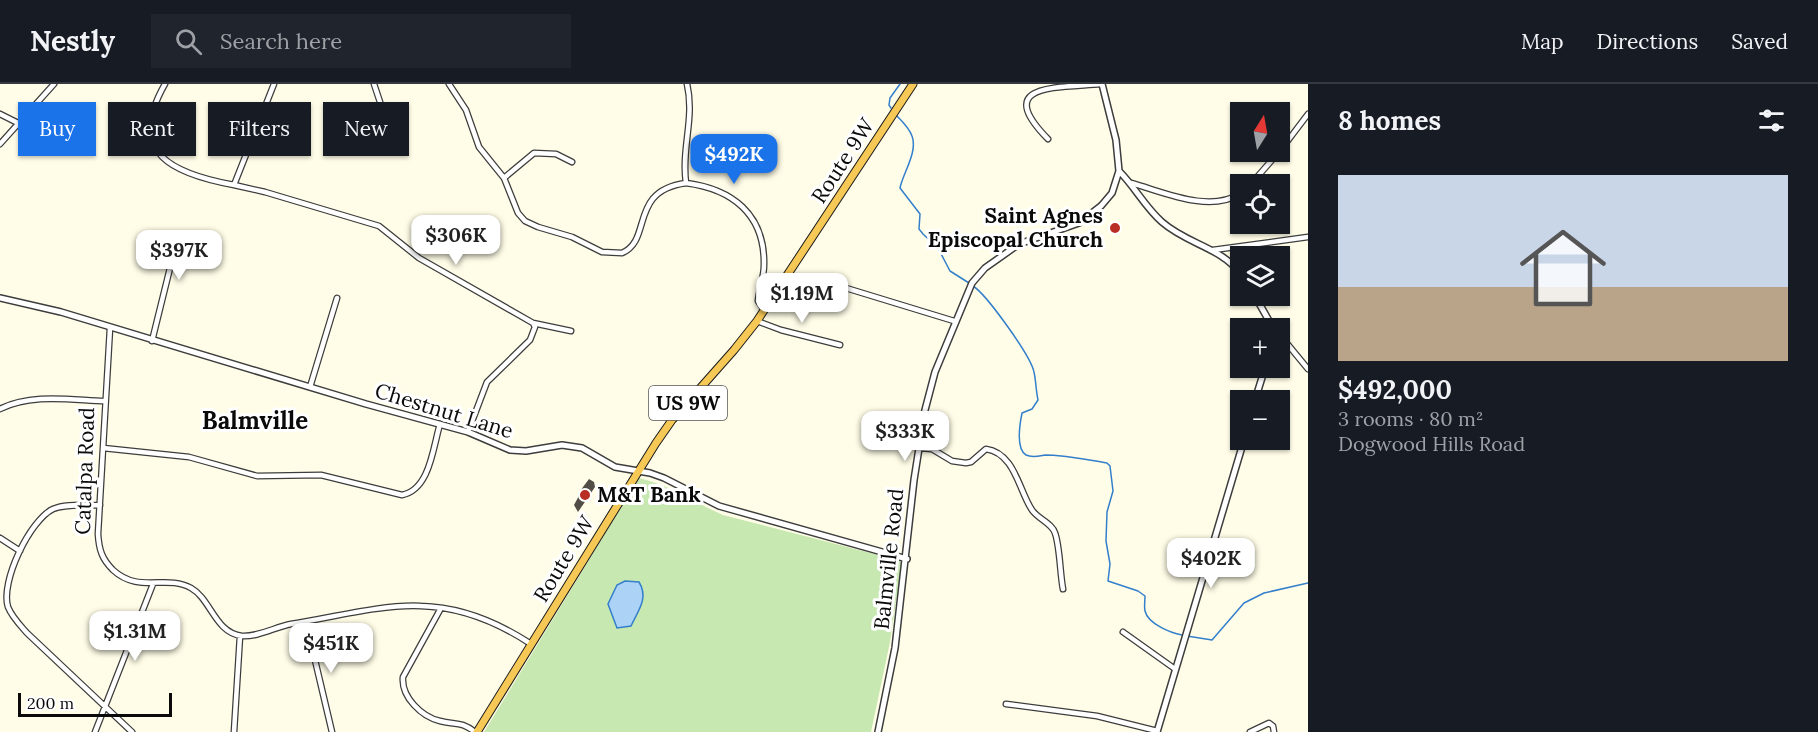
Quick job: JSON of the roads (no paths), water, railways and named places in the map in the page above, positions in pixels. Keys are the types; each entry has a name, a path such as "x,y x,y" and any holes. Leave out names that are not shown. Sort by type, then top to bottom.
{"highway":[{"name":"Route 9W","path":"476,732 637,471 672,420 735,350 757,321 913,84"}],"street":[{"path":"39,102 54,84"},
{"path":"165,84 155,105 150,124 153,145 160,156 179,170 192,176 265,192 379,226 419,258 533,323 571,331"},
{"path":"234,185 274,84"},
{"path":"374,84 380,102"},
{"path":"449,84 466,110 476,140 484,154 504,178 518,213 525,221 572,237 602,252 616,254 628,250 632,245 647,206 658,192 675,184 686,183 723,192 737,200 749,214 763,252 763,277 758,301 764,310"},
{"path":"686,183 684,159 691,111 687,84"},
{"path":"1048,139 1026,107 1027,93 1033,88 1050,84 1073,86 1102,84"},
{"name":"Balmville Road","path":"878,732 896,648 919,448 931,385 954,321 971,286 991,262 1013,246 1069,228 1089,217 1110,195 1119,171 1116,140 1102,84"},
{"path":"0,114 18,123"},
{"path":"1290,137 1308,114"},
{"path":"0,144 18,126"},
{"path":"504,178 534,153 556,154 572,162"},
{"path":"1259,174 1270,162"},
{"path":"1119,171 1162,222 1190,241 1213,250 1230,261"},
{"path":"1131,183 1202,201 1230,198"},
{"path":"1213,250 1308,237"},
{"path":"144,244 167,257 171,264 152,341"},
{"path":"770,302 782,302 806,282 823,281 954,321"},
{"name":"Chestnut Lane","path":"0,298 61,312 152,341 468,432 498,446 518,451 572,446 582,448 615,467 664,478 719,506 907,559"},
{"path":"310,387 337,298"},
{"path":"757,321 781,330 840,345"},
{"path":"468,432 487,382 530,340 535,327 533,323"},
{"name":"Catalpa Road","path":"110,328 100,506 99,549 103,559 121,577 129,581 153,584 174,583 190,587 221,624 240,636"},
{"path":"1290,347 1308,369"},
{"path":"0,409 38,399 105,401"},
{"path":"103,448 189,457 257,476 321,475 402,495 414,491 421,483 440,424"},
{"path":"919,448 936,450 946,458 959,463 971,462 986,449 995,452 1005,461 1015,473 1033,512 1054,530 1063,589"},
{"path":"1006,704 1097,716 1157,731 1241,450"},
{"path":"100,506 67,506 51,510 39,522 20,550 12,565 6,590 11,612 27,633 132,732"},
{"path":"0,538 20,550"},
{"path":"96,732 153,584"},
{"path":"234,732 240,636 258,634 288,625 394,607 421,606 441,608 490,622 531,644"},
{"path":"441,608 403,677 403,687 414,705 426,714 440,721 463,724 476,732"},
{"path":"306,622 332,732"},
{"path":"1123,632 1175,669"},
{"path":"1250,732 1269,723 1273,726 1274,732"}],"water":[{"path":"625,581 639,582 643,599 631,626 617,628 608,604 617,585"}],"waterway":[{"path":"891,108 890,98 900,84"},
{"path":"897,116 910,131 913,142 912,156 900,188 920,214 919,229 938,248 950,271 969,283"},
{"path":"973,286 1007,326 1025,353 1034,372 1038,400 1032,409 1022,413 1020,447 1026,455 1068,457 1107,463 1110,466 1113,491 1107,512 1106,541 1110,564 1108,581 1138,591 1145,596 1145,611 1150,620 1166,630 1182,635"},
{"path":"1187,636 1212,640 1244,603 1264,593 1308,583"}],"place":[{"name":"Saint Agnes Episcopal Church","path":"1115,228"},
{"name":"M&T Bank","path":"585,495"}],"district":[{"name":"Balmville","path":"255,421"}]}
